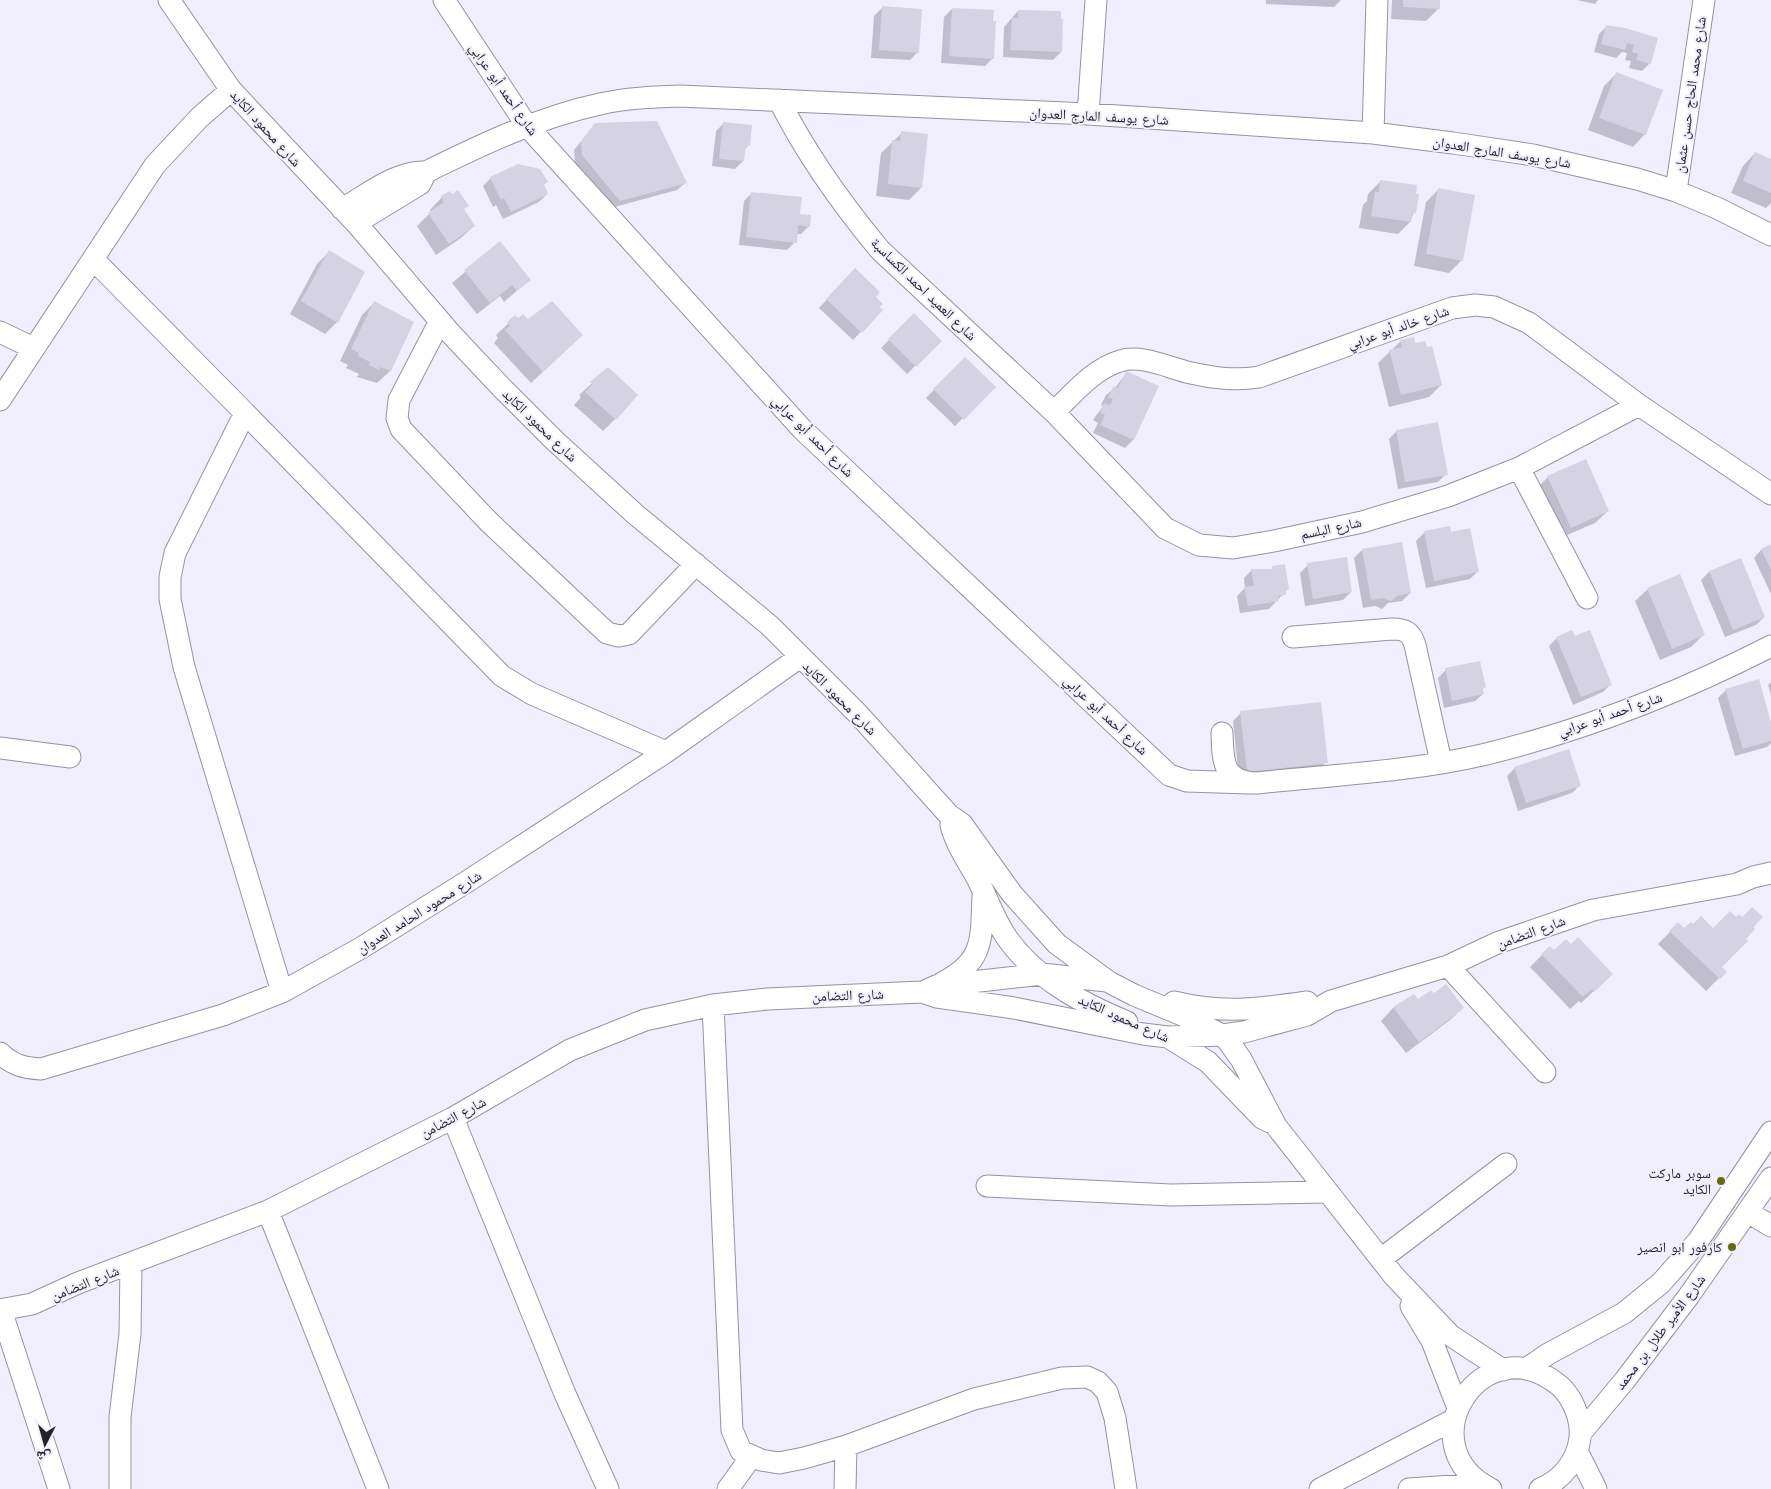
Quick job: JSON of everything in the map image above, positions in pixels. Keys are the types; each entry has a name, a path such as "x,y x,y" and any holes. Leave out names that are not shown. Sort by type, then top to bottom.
{"street":[{"name":"شارع محمود الكايد","path":"169,0 232,90 349,216 440,321 554,440 635,514 751,609 859,715 949,815 962,824 1012,894 1040,928 1058,944 1109,982 1222,1035 1241,1059 1276,1126 1394,1276 1450,1335 1503,1370"},
{"name":"شارع أحمد أبو عرابي","path":"444,0 527,126 802,429 1169,775 1186,781 1249,783 1399,769 1481,755 1597,722 1680,690 1771,646"},
{"path":"1088,114 1096,0"},
{"path":"1373,133 1377,0"},
{"name":"شارع محمد الحاج حسن عثمان","path":"1676,191 1704,0"},
{"path":"0,400 155,165 200,117 232,90"},
{"name":"شارع يوسف المارج العدوان","path":"349,216 420,184 426,172 527,126 598,104 646,97 712,97 1088,114 1373,133 1533,155 1601,169 1676,191 1717,208 1771,235"},
{"name":"شارع العميد احمد الكساسبة","path":"779,100 812,158 856,221 880,250 1054,412"},
{"path":"93,259 502,676 532,694 666,752"},
{"name":"شارع خالد أبو عرابي","path":"1054,412 1090,377 1120,360 1138,359 1191,373 1241,380 1259,377 1452,308 1475,305 1494,308 1529,323 1639,405 1771,494"},
{"path":"440,321 398,400 397,418 401,429 489,522 607,633 614,636 629,634 696,564"},
{"path":"0,332 33,348"},
{"name":"شارع البلسم","path":"1054,412 1165,528 1182,538 1206,546 1233,548 1362,522 1448,496 1519,468 1639,405"},
{"path":"245,413 175,553 170,577 170,599 195,706 282,992"},
{"path":"1519,468 1587,598"},
{"path":"1293,637 1392,629 1406,631 1410,634 1415,645 1441,762"},
{"name":"شارع محمود الحامد العدوان","path":"0,1053 11,1062 24,1068 41,1069 223,1015 282,992 362,948 666,752 800,657"},
{"path":"1222,733 1223,762 1230,774 1241,782 1249,783"},
{"path":"0,748 70,757"},
{"name":"شارع محمود الكايد","path":"949,815 952,829 1004,934 1028,962 1042,974 1094,1007 1168,1037 1208,1062 1262,1118 1276,1126"},
{"name":"شارع التضامن","path":"0,1310 32,1304 78,1283 131,1265 268,1211 453,1118 570,1050 610,1032 645,1020 713,1005 826,995 929,989 1042,974 1109,982 1186,1005 1228,1011 1331,1001 1448,966 1497,943 1593,910 1737,884 1771,873"},
{"name":"شارع التضامن","path":"1737,884 1754,887 1771,886"},
{"path":"929,989 960,974 971,963 978,952 981,937 983,891"},
{"path":"1448,966 1545,1072"},
{"name":"شارع التضامن","path":"929,989 937,997 1014,1008 1143,1034 1168,1037 1222,1035 1244,1032 1307,1015 1331,1001"},
{"path":"713,1005 732,1430 741,1451 751,1457 779,1463 846,1446 974,1399 1062,1378 1087,1377 1098,1382 1107,1392 1115,1418 1126,1489"},
{"path":"453,1118 565,1394 608,1489"},
{"name":"شارع الأمير طلال بن محمد","path":"1526,1369 1624,1313 1661,1283 1698,1241 1771,1132"},
{"path":"1381,1259 1506,1164"},
{"name":"شارع الأمير طلال بن محمد","path":"1540,1489 1550,1485 1566,1471 1579,1443 1771,1178"},
{"path":"987,1186 1171,1195 1328,1192"},
{"path":"268,1211 378,1489"},
{"path":"1748,1212 1771,1226"},
{"path":"120,1489 120,1417 130,1334 131,1265"},
{"name":"شارع محمود الكايد","path":"1394,1276 1398,1288 1432,1341 1455,1414 1455,1445 1464,1467 1486,1486"},
{"path":"0,1310 59,1489"},
{"path":"1320,1489 1455,1414 1470,1389 1486,1376 1503,1370 1526,1369 1548,1376 1566,1392 1577,1412 1579,1443 1596,1489"},
{"path":"845,1489 846,1446"},
{"path":"728,1489 751,1457"},
{"path":"1409,1489 1486,1486"}],"building":[{"path":"1403,0 1440,0 1440,9 1403,7"},
{"path":"882,6 922,9 919,53 879,50"},
{"path":"952,8 994,10 993,21 996,21 994,59 949,56"},
{"path":"1018,10 1061,11 1061,19 1063,19 1062,52 1010,50 1012,18 1018,18"},
{"path":"1606,25 1625,28 1658,38 1651,64 1636,60 1638,54 1632,52 1634,45 1627,43 1625,50 1601,44"},
{"path":"1616,72 1663,90 1646,135 1599,118"},
{"path":"657,121 687,183 620,201 582,155 581,141 595,123"},
{"path":"723,122 752,125 750,146 746,146 744,161 719,159"},
{"path":"901,131 928,134 922,188 888,184 892,140 900,141"},
{"path":"1755,152 1771,159 1771,193 1743,181"},
{"path":"518,164 540,169 548,182 544,184 548,194 511,212 504,198 501,200 490,177"},
{"path":"1380,180 1417,185 1416,194 1419,194 1416,213 1413,212 1411,222 1371,216 1375,192 1379,192"},
{"path":"1438,188 1475,195 1463,261 1426,254"},
{"path":"458,190 469,206 464,209 475,226 449,244 428,213 444,202 441,196 450,191 452,194"},
{"path":"751,192 802,197 800,214 811,215 810,227 798,225 797,243 746,237"},
{"path":"500,241 531,280 517,291 512,285 490,303 464,270"},
{"path":"329,250 365,272 338,323 301,301"},
{"path":"855,268 880,292 876,297 883,304 880,307 883,310 862,333 826,299"},
{"path":"374,301 414,322 391,371 380,367 379,370 369,365 370,362 358,356 359,353 351,349"},
{"path":"552,301 583,335 543,372 505,330 510,326 507,322 515,315 518,318 523,314 528,319"},
{"path":"914,313 942,341 916,367 888,339"},
{"path":"1414,337 1415,343 1425,341 1427,347 1432,346 1442,385 1401,395 1389,350 1402,347 1400,340"},
{"path":"965,357 996,387 964,420 933,389"},
{"path":"608,367 638,395 616,420 585,392 593,384 590,382"},
{"path":"1126,371 1159,386 1134,440 1100,425 1105,415 1100,412 1104,403 1110,405 1113,399 1108,397 1114,386 1118,388"},
{"path":"1438,422 1448,475 1405,482 1396,430"},
{"path":"1586,459 1609,511 1571,528 1547,476"},
{"path":"1450,526 1451,532 1470,528 1479,572 1434,581 1424,531"},
{"path":"1402,542 1411,593 1397,596 1391,601 1383,598 1371,600 1362,549"},
{"path":"1771,544 1771,570 1761,549"},
{"path":"1347,557 1352,592 1313,599 1307,563"},
{"path":"1741,558 1765,617 1733,630 1709,571"},
{"path":"1285,564 1289,589 1286,590 1286,595 1278,596 1279,601 1248,606 1244,587 1254,586 1251,569 1272,569 1272,566"},
{"path":"1680,574 1705,635 1672,649 1647,588"},
{"path":"1572,630 1575,636 1590,630 1612,685 1581,697 1556,637"},
{"path":"1480,661 1486,687 1483,688 1484,694 1452,701 1445,668"},
{"path":"1759,679 1771,723 1771,741 1743,749 1725,689"},
{"path":"1321,702 1328,763 1247,772 1240,711"},
{"path":"1569,749 1581,786 1526,803 1514,767"},
{"path":"1752,907 1763,917 1753,927 1755,929 1746,939 1748,941 1722,967 1727,972 1720,979 1669,931 1678,922 1684,928 1691,922 1693,924 1701,916 1713,928 1730,911 1736,917 1739,914 1742,917"},
{"path":"1578,937 1613,974 1594,992 1592,989 1583,997 1541,954 1550,946 1554,950 1566,939 1571,944"},
{"path":"1446,984 1464,1008 1419,1042 1393,1007 1414,994 1418,999 1431,990 1434,993"}],"place":[{"name":"سوبر ماركت الكايد","path":"1721,1181"},
{"name":"كارفور ابو انصير","path":"1732,1247"}]}
